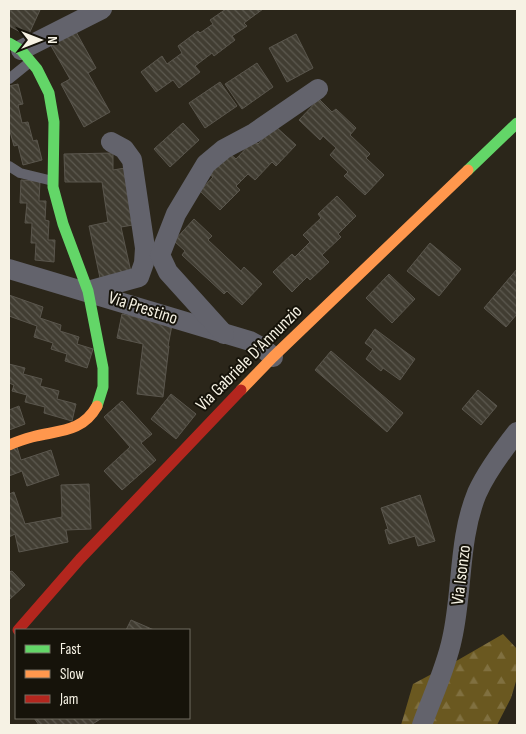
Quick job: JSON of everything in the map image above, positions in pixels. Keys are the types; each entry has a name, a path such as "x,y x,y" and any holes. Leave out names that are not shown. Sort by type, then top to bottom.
{"main road":[{"path":"9,445 30,437 72,429 84,422 93,413 103,386 103,368 88,291 63,224 53,187 54,122 49,93 37,69 20,52"},
{"name":"Via Gabriele D'Annunzio","path":"19,629 80,558 273,357 517,123"}],"street":[{"path":"20,52 102,9"},
{"path":"224,334 168,272 160,254 176,214 206,164 224,149 254,134 318,89"},
{"path":"88,291 139,277 144,263 145,248 132,160 124,149 110,142"},
{"name":"Via Prestino","path":"9,269 88,291 250,341 263,348 273,357"},
{"name":"Via Isonzo","path":"422,725 452,640 463,553 469,521 478,492 500,453 517,432"}],"lane":[{"path":"9,80 20,52"},
{"path":"9,166 20,172 53,181"}],"green space":[{"path":"503,634 517,649 517,678 511,698 497,725 401,725 413,684"}],"building":[{"path":"9,9 40,10 28,36 9,26"},
{"path":"226,9 263,9 244,23 247,26 232,36 235,40 214,56 212,53 195,66 200,72 179,88 173,80 156,92 141,72 162,56 167,64 182,53 178,46 198,31 200,33 213,24 210,20"},
{"path":"75,30 96,68 88,73 110,112 84,127 61,84 70,79 50,44"},
{"path":"296,34 313,68 287,82 269,48"},
{"path":"257,63 273,87 242,109 225,84"},
{"path":"220,82 237,106 205,128 189,103"},
{"path":"18,84 23,104 18,105 22,123 28,122 33,141 37,140 42,160 23,165 18,145 14,146 9,128 9,86"},
{"path":"319,99 332,112 336,109 356,128 350,135 370,154 366,158 384,175 365,195 344,176 348,172 330,155 336,148 323,136 320,140 299,120"},
{"path":"183,123 199,140 170,167 154,149"},
{"path":"275,126 296,145 276,166 272,162 255,180 248,174 236,186 240,190 220,210 200,191 213,177 209,174 229,153 236,159 254,140 258,144"},
{"path":"113,153 113,170 125,168 133,225 121,227 131,272 100,278 89,226 108,222 102,182 65,182 64,154"},
{"path":"21,180 40,181 39,201 46,201 45,220 49,221 48,240 55,240 54,262 35,260 36,243 31,243 32,223 25,223 27,203 20,203"},
{"path":"337,196 356,216 338,234 341,237 322,255 329,262 310,280 307,277 292,292 273,272 292,254 295,257 310,242 303,235 321,218 318,214"},
{"path":"194,219 212,236 208,240 241,271 244,267 262,284 242,305 227,291 224,294 182,255 185,251 174,241"},
{"path":"430,243 461,269 439,296 407,271"},
{"path":"517,269 517,314 506,327 484,308"},
{"path":"389,274 415,299 392,323 366,298"},
{"path":"9,295 43,307 40,318 61,325 60,331 79,337 77,344 93,349 87,368 65,361 67,354 51,349 53,343 34,337 37,326 9,316"},
{"path":"122,314 172,325 163,397 137,394 143,344 117,338"},
{"path":"375,329 415,359 400,380 383,368 381,371 366,359 373,349 365,343"},
{"path":"331,351 403,413 387,432 315,370"},
{"path":"9,364 25,368 23,374 42,379 40,386 59,391 57,399 76,404 72,421 44,413 45,407 25,402 27,395 12,391 14,385 9,383"},
{"path":"478,390 497,406 481,425 462,409"},
{"path":"171,394 196,414 176,439 151,419"},
{"path":"122,401 152,434 141,443 156,460 122,490 104,471 130,447 104,417"},
{"path":"19,406 25,424 9,430 9,410"},
{"path":"17,447 21,460 51,450 59,475 27,486 22,471 9,476 9,450"},
{"path":"89,484 91,529 66,530 68,542 19,552 15,534 9,537 9,494 14,492 25,524 62,517 61,485"},
{"path":"420,495 435,541 418,546 415,536 389,544 385,530 388,529 381,508"},
{"path":"12,571 25,585 9,600 9,572"},
{"path":"131,620 152,629 126,629"},
{"path":"35,719 100,719 91,725 39,725"}],"traffic: fast":[{"path":"9,43 21,50 37,69 49,93 54,122 53,187 63,224 88,291 103,368 103,387 97,406"},
{"path":"468,170 517,123"}],"traffic: slow":[{"path":"241,390 468,170"},
{"path":"9,445 77,426 91,415 97,406"}],"traffic: jam":[{"path":"19,629 80,559 241,390"}]}
